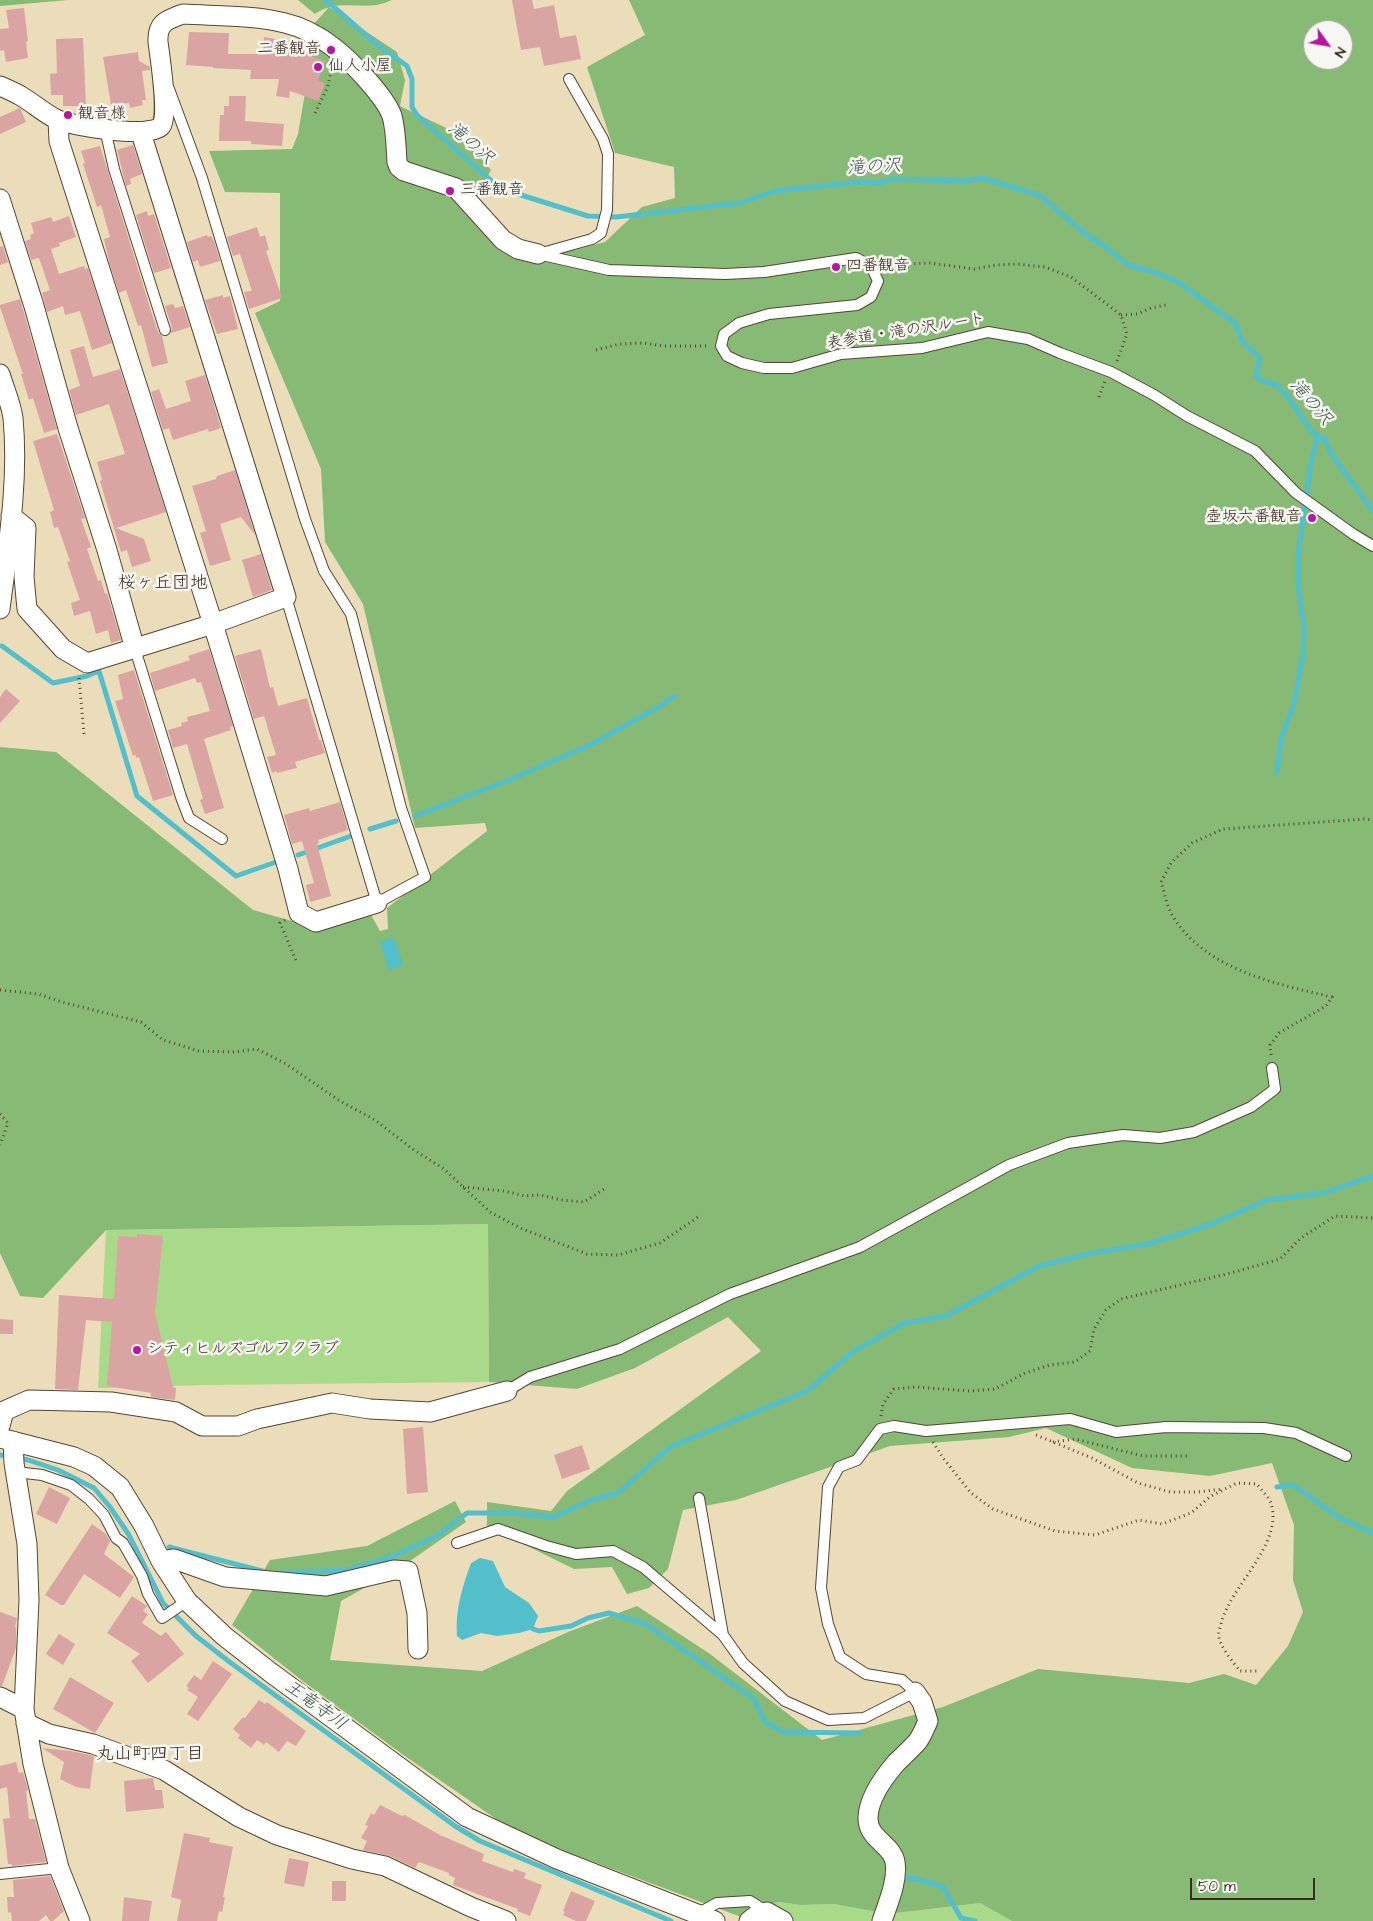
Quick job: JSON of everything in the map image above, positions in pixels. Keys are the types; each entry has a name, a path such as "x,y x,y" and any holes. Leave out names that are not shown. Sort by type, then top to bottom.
{"street":[{"path":"0,86 21,96 58,120 105,129 141,133 156,131 164,121 158,32 161,24 172,17 183,14 272,20 287,23 320,38 342,55 371,85 392,118 399,167 404,171 456,188 503,240 518,249 538,254"},
{"path":"58,120 59,141 213,624 288,869 299,913 316,922 377,903"},
{"path":"11,516 26,528 24,577 27,609 63,650 87,663 213,624 286,597 141,133"},
{"path":"0,199 34,306 68,428 107,550 135,649"},
{"path":"0,374 12,416 14,468 11,516 0,608"},
{"path":"75,1919 59,1868 34,1764 25,1716 29,1582 27,1544 7,1441 4,1411 29,1400 111,1402 176,1412 202,1426 238,1426 257,1419 332,1404 370,1409 430,1412 507,1391"},
{"path":"7,1441 74,1457 94,1466 120,1487 144,1526 182,1604 270,1672 467,1817 557,1859 706,1918"},
{"path":"161,1562 174,1559 226,1578 326,1586 394,1570 408,1571 417,1614 418,1649"},
{"path":"882,1921 892,1890 895,1860 886,1847 873,1835 868,1819 870,1809 880,1786 896,1764 918,1741 928,1721 922,1702 915,1692"},
{"path":"0,1697 49,1734 93,1744 164,1770 240,1818 277,1835 352,1859 384,1866 471,1907 506,1921"},
{"path":"749,1921 758,1914 767,1912 783,1921"}],"lane":[{"path":"161,68 202,178 305,519 324,571 350,614 401,808 425,877 377,903 286,597"},
{"path":"538,254 592,239 601,233 605,223 608,154 603,139 569,78"},
{"path":"105,129 114,169 165,330"},
{"path":"538,254 609,270 725,274 764,272 856,258 871,266 878,281 871,297 857,305 769,314 739,323 724,334 721,346"},
{"name":"表参道・滝の沢ルート","path":"721,346 727,356 742,363 764,368 792,368 841,354 922,348 988,332 1028,339 1111,372 1154,395 1187,416 1255,451 1296,493 1373,546"},
{"path":"135,649 189,818 222,839"},
{"path":"507,1391 530,1377 620,1349 730,1294 860,1247 1009,1165 1068,1143 1123,1135 1160,1138 1194,1132 1251,1107 1275,1089 1272,1068"},
{"path":"457,1543 498,1529 546,1546 576,1554 613,1552 643,1567 723,1636 743,1663 785,1701 828,1720 864,1718 915,1692 902,1680 866,1674 840,1657 828,1624 820,1588 828,1487 839,1468 857,1460 880,1429 894,1426 926,1431 1070,1419 1116,1432 1166,1427 1264,1428 1296,1433 1346,1456"},
{"path":"7,1441 42,1475 71,1485 89,1499 104,1515 116,1538 122,1542 142,1576 148,1594 162,1618 182,1604"},
{"path":"699,1498 723,1636"},
{"path":"0,1874 59,1868"},
{"path":"706,1918 717,1903 750,1901 767,1912"}],"path":[{"path":"315,113 328,86 330,68 342,55"},
{"path":"864,262 879,257 895,266 930,263 974,269 1016,264 1045,267 1071,277 1121,315 1127,334 1120,355 1103,384 1099,397"},
{"path":"1121,315 1137,314 1151,308 1166,305"},
{"path":"596,350 620,344 644,343 664,346 721,346"},
{"path":"79,686 84,734"},
{"path":"1272,1068 1270,1045 1279,1033 1326,1006 1332,996 1273,983 1230,966 1192,940 1173,918 1162,882 1171,863 1192,843 1223,829 1364,819 1373,820"},
{"path":"297,963 280,923 299,913"},
{"path":"0,990 38,994 141,1022 163,1040 199,1051 233,1052 257,1049 286,1064 340,1101 374,1120 414,1150 444,1169 490,1212 520,1228 587,1254 618,1255 660,1242 701,1215"},
{"path":"0,1114 8,1124 0,1145"},
{"path":"462,1187 504,1191 525,1196 540,1195 584,1202 604,1190"},
{"path":"880,1429 883,1404 894,1389 916,1387 969,1391 995,1389 1025,1373 1050,1365 1075,1362 1090,1351 1094,1329 1106,1310 1122,1299 1231,1273 1280,1259 1301,1238 1336,1216 1373,1218"},
{"path":"926,1431 942,1458 971,1493 993,1509 1055,1531 1095,1535 1139,1520 1162,1524 1191,1513 1211,1496 1237,1483 1257,1484 1271,1502 1272,1522 1265,1547 1223,1615 1218,1636 1228,1657 1240,1671 1259,1671"},
{"path":"1036,1435 1092,1458 1138,1483 1170,1492 1198,1492 1227,1488"},
{"path":"1052,1442 1076,1439 1143,1456 1187,1456"}],"green space":[{"path":"0,0 68,0 0,6"},
{"path":"298,0 392,0 369,6 345,5 330,7 315,14"},
{"path":"629,0 1373,0 1373,1921 1012,1921 980,1903 888,1914 834,1904 800,1905 780,1902 764,1905 744,1918 567,1852 502,1823 402,1754 304,1682 232,1625 270,1560 367,1546 455,1501 466,1522 400,1568 341,1601 330,1660 482,1671 568,1632 637,1606 710,1654 822,1740 943,1707 1038,1669 1189,1683 1224,1674 1256,1685 1288,1646 1303,1612 1293,1580 1294,1525 1272,1463 1210,1476 1132,1468 1046,1428 1009,1437 890,1446 736,1500 683,1510 668,1569 649,1588 627,1594 612,1567 574,1569 487,1526 487,1502 551,1511 567,1491 761,1351 728,1317 635,1368 577,1389 489,1382 488,1224 106,1230 43,1298 20,1296 0,1253 0,747 56,752 253,910 317,928 370,913 380,931 388,929 387,908 487,831 485,823 415,828 363,604 325,542 321,469 255,313 280,301 280,193 225,192 209,151 292,149 298,134 313,46 313,25 329,7 397,52 405,80 400,106 461,135 491,170 467,215 494,244 532,261 605,242 642,207 675,198 674,167 615,153 587,67 645,35"},
{"path":"488,1224 489,1382 98,1388 106,1230"},
{"path":"780,1902 800,1905 834,1904 888,1914 980,1903 1012,1921 744,1921 764,1905"}],"water":[{"path":"394,937 403,965 389,970 380,942"},
{"path":"480,1558 493,1561 505,1587 529,1603 538,1616 533,1629 497,1636 481,1633 462,1640 457,1636 457,1617 462,1590 471,1563"}],"building":[{"path":"512,0 532,0 534,9 554,5 560,38 576,35 581,59 544,66 540,47 521,50"},
{"path":"24,8 28,58 6,62 4,50 0,51 0,29 9,28 6,10"},
{"path":"189,32 229,33 228,54 263,54 264,37 297,43 296,50 325,61 318,80 325,83 318,101 290,91 289,98 276,96 279,79 250,79 251,70 186,65"},
{"path":"83,38 86,106 63,106 63,95 51,95 50,74 57,73 56,39"},
{"path":"138,52 139,61 150,67 150,70 142,71 146,100 142,100 143,105 130,108 129,103 111,105 103,57"},
{"path":"229,96 246,96 245,121 284,124 282,146 251,144 251,141 219,141 220,115 224,115 224,106 229,106"},
{"path":"20,108 26,122 0,134 0,117"},
{"path":"133,145 142,174 130,179 131,184 126,186 117,150"},
{"path":"100,146 151,311 158,332 162,336 168,363 152,367 141,325 138,326 126,290 119,293 109,262 104,239 110,237 101,205 97,207 83,164 85,163 81,151"},
{"path":"147,211 148,216 154,214 171,268 154,273 136,215"},
{"path":"69,216 76,237 59,243 60,246 51,249 59,274 84,266 85,269 88,268 112,343 92,350 80,311 65,315 63,306 47,312 42,293 50,290 39,258 31,260 25,241 31,239 30,235 34,233 31,223 51,217 53,222"},
{"path":"257,227 260,237 265,235 269,250 266,251 282,298 249,309 244,292 252,291 240,254 233,256 227,237"},
{"path":"207,235 208,237 211,236 214,241 220,261 200,267 198,260 193,262 187,242"},
{"path":"3,246 8,262 0,265 0,247"},
{"path":"223,295 223,298 230,296 238,329 217,334 205,300"},
{"path":"20,299 57,429 44,433 33,398 29,400 21,374 23,374 0,307 0,305"},
{"path":"173,304 175,308 183,306 190,327 171,333 172,328 165,306"},
{"path":"84,346 93,377 120,369 166,512 116,528 144,539 151,561 132,567 127,550 121,552 100,481 102,480 97,462 125,454 109,404 76,415 69,390 80,386 70,350"},
{"path":"205,375 221,428 209,432 208,429 173,440 169,428 163,430 151,392 159,389 166,409 191,401 185,381"},
{"path":"57,434 85,518 81,519 91,547 87,549 98,581 101,580 105,594 107,593 121,640 111,643 108,630 96,634 90,611 74,616 71,603 80,600 67,562 70,561 58,527 54,528 50,512 54,510 33,441"},
{"path":"235,470 255,535 241,517 220,524 231,560 210,566 200,533 206,531 192,486 216,479 217,476"},
{"path":"261,554 272,590 253,597 242,560"},
{"path":"209,649 233,726 230,727 231,730 204,739 224,808 205,814 200,800 203,799 187,744 173,748 168,730 182,726 181,723 188,721 187,717 210,711 201,682 197,683 195,678 155,691 150,673 190,660 188,656"},
{"path":"261,649 270,688 273,687 278,706 307,698 319,740 321,740 325,753 295,762 297,768 277,773 276,771 272,773 267,757 276,755 264,716 254,719 235,656"},
{"path":"134,670 173,795 153,801 139,757 133,756 115,701 123,699 118,675"},
{"path":"6,689 20,701 0,723 0,697"},
{"path":"340,802 348,830 318,840 319,843 317,844 331,896 310,902 306,885 314,883 302,841 292,844 284,815 309,808 310,811"},
{"name":"シティヒルズゴルフクラブ","path":"137,1234 163,1236 155,1313 173,1387 176,1388 175,1400 151,1397 151,1393 107,1386 112,1322 86,1320 78,1390 55,1389 59,1295 114,1299 118,1236 137,1237"},
{"path":"0,1319 13,1320 13,1334 0,1334"},
{"path":"423,1427 428,1492 407,1494 403,1429"},
{"path":"582,1445 590,1469 562,1479 554,1455"},
{"path":"49,1487 70,1498 57,1524 36,1514"},
{"path":"92,1524 106,1534 110,1541 104,1554 134,1577 120,1598 84,1574 64,1605 61,1605 45,1595"},
{"path":"132,1596 147,1606 143,1611 148,1614 142,1623 161,1636 166,1632 184,1654 148,1683 131,1661 140,1654 107,1633"},
{"path":"0,1612 17,1618 15,1627 16,1648 2,1686 0,1686"},
{"path":"59,1634 75,1644 63,1665 46,1654"},
{"path":"213,1661 232,1674 198,1721 187,1714 198,1697 187,1690 189,1688 186,1686 194,1675 201,1680"},
{"path":"70,1677 114,1703 95,1733 53,1709"},
{"path":"259,1700 265,1704 267,1702 306,1731 296,1746 287,1741 279,1752 266,1742 264,1745 257,1740 251,1748 238,1738 240,1735 233,1729 243,1717 245,1718"},
{"path":"42,1748 94,1756 90,1789 76,1787 60,1779 64,1762"},
{"path":"16,1762 19,1773 23,1772 28,1790 26,1791 29,1819 35,1819 46,1862 12,1866 12,1864 8,1864 3,1819 10,1818 7,1787 0,1789 0,1766"},
{"path":"153,1778 155,1790 162,1790 164,1808 126,1812 124,1781"},
{"path":"380,1805 402,1816 405,1815 440,1835 484,1854 482,1861 513,1872 514,1869 526,1873 524,1878 542,1885 530,1916 517,1911 518,1909 453,1885 455,1878 449,1875 449,1873 419,1862 415,1868 390,1856 363,1850 367,1841 361,1838 368,1826 365,1825 371,1813 374,1815"},
{"path":"184,1833 210,1838 209,1842 233,1847 223,1897 225,1897 222,1912 219,1911 217,1921 177,1921 181,1900 171,1897"},
{"path":"289,1858 309,1862 304,1887 284,1883"},
{"path":"50,1876 64,1911 53,1921 50,1921 46,1915 39,1921 12,1921 11,1912 8,1913 7,1897 14,1897 13,1880"},
{"path":"332,1881 346,1881 346,1901 332,1901"},
{"path":"571,1891 595,1901 586,1921 576,1921 563,1915"},
{"path":"124,1897 152,1901 149,1921 122,1921"}],"waterway":[{"name":"滝の沢","path":"326,0 374,42 407,66 412,79 412,107 417,115 494,183 505,190 588,216 616,217 740,203 775,191 859,182 879,183 894,179 966,181 982,178 1039,195 1088,236 1102,244 1128,265 1157,273 1180,283 1236,324 1242,342 1260,358 1256,375 1263,381 1277,385 1288,397 1312,432 1325,440 1332,455 1373,511"},
{"path":"1277,773 1281,738 1293,707 1303,655 1304,626 1298,586 1298,554 1311,463 1318,435"},
{"path":"2,646 53,683 87,676 99,671 137,796 236,876 279,861"},
{"path":"415,816 509,780 592,744 662,705 674,696"},
{"path":"370,829 396,821"},
{"path":"298,855 351,836"},
{"path":"280,1573 347,1570 391,1557 437,1536 467,1513 515,1513 553,1517 591,1500 618,1493 670,1447 807,1391 854,1351 905,1323 946,1316 1039,1266 1097,1252 1148,1244 1214,1223 1267,1200 1324,1193 1373,1176"},
{"name":"王竜寺川","path":"0,1455 28,1460 58,1470 94,1488 129,1535 163,1603 196,1636 455,1826 480,1841 671,1921"},
{"path":"1277,1487 1293,1485 1340,1518 1373,1533"},
{"path":"169,1547 266,1572"},
{"path":"533,1629 539,1631 571,1626 588,1618 609,1613 646,1624 754,1699 765,1722 784,1732 860,1733"},
{"path":"902,1877 917,1879 943,1887 961,1918 975,1921"}],"place":[{"name":"二番観音","path":"331,50"},
{"name":"仙人小屋","path":"318,67"},
{"name":"観音様","path":"68,115"},
{"name":"三番観音","path":"450,191"},
{"name":"四番観音","path":"836,267"},
{"name":"壺坂六番観音","path":"1312,518"},
{"name":"シティヒルズゴルフクラブ","path":"137,1350"}],"district":[{"name":"桜ヶ丘団地","path":"163,584"},
{"name":"丸山町四丁目","path":"150,1755"}]}
